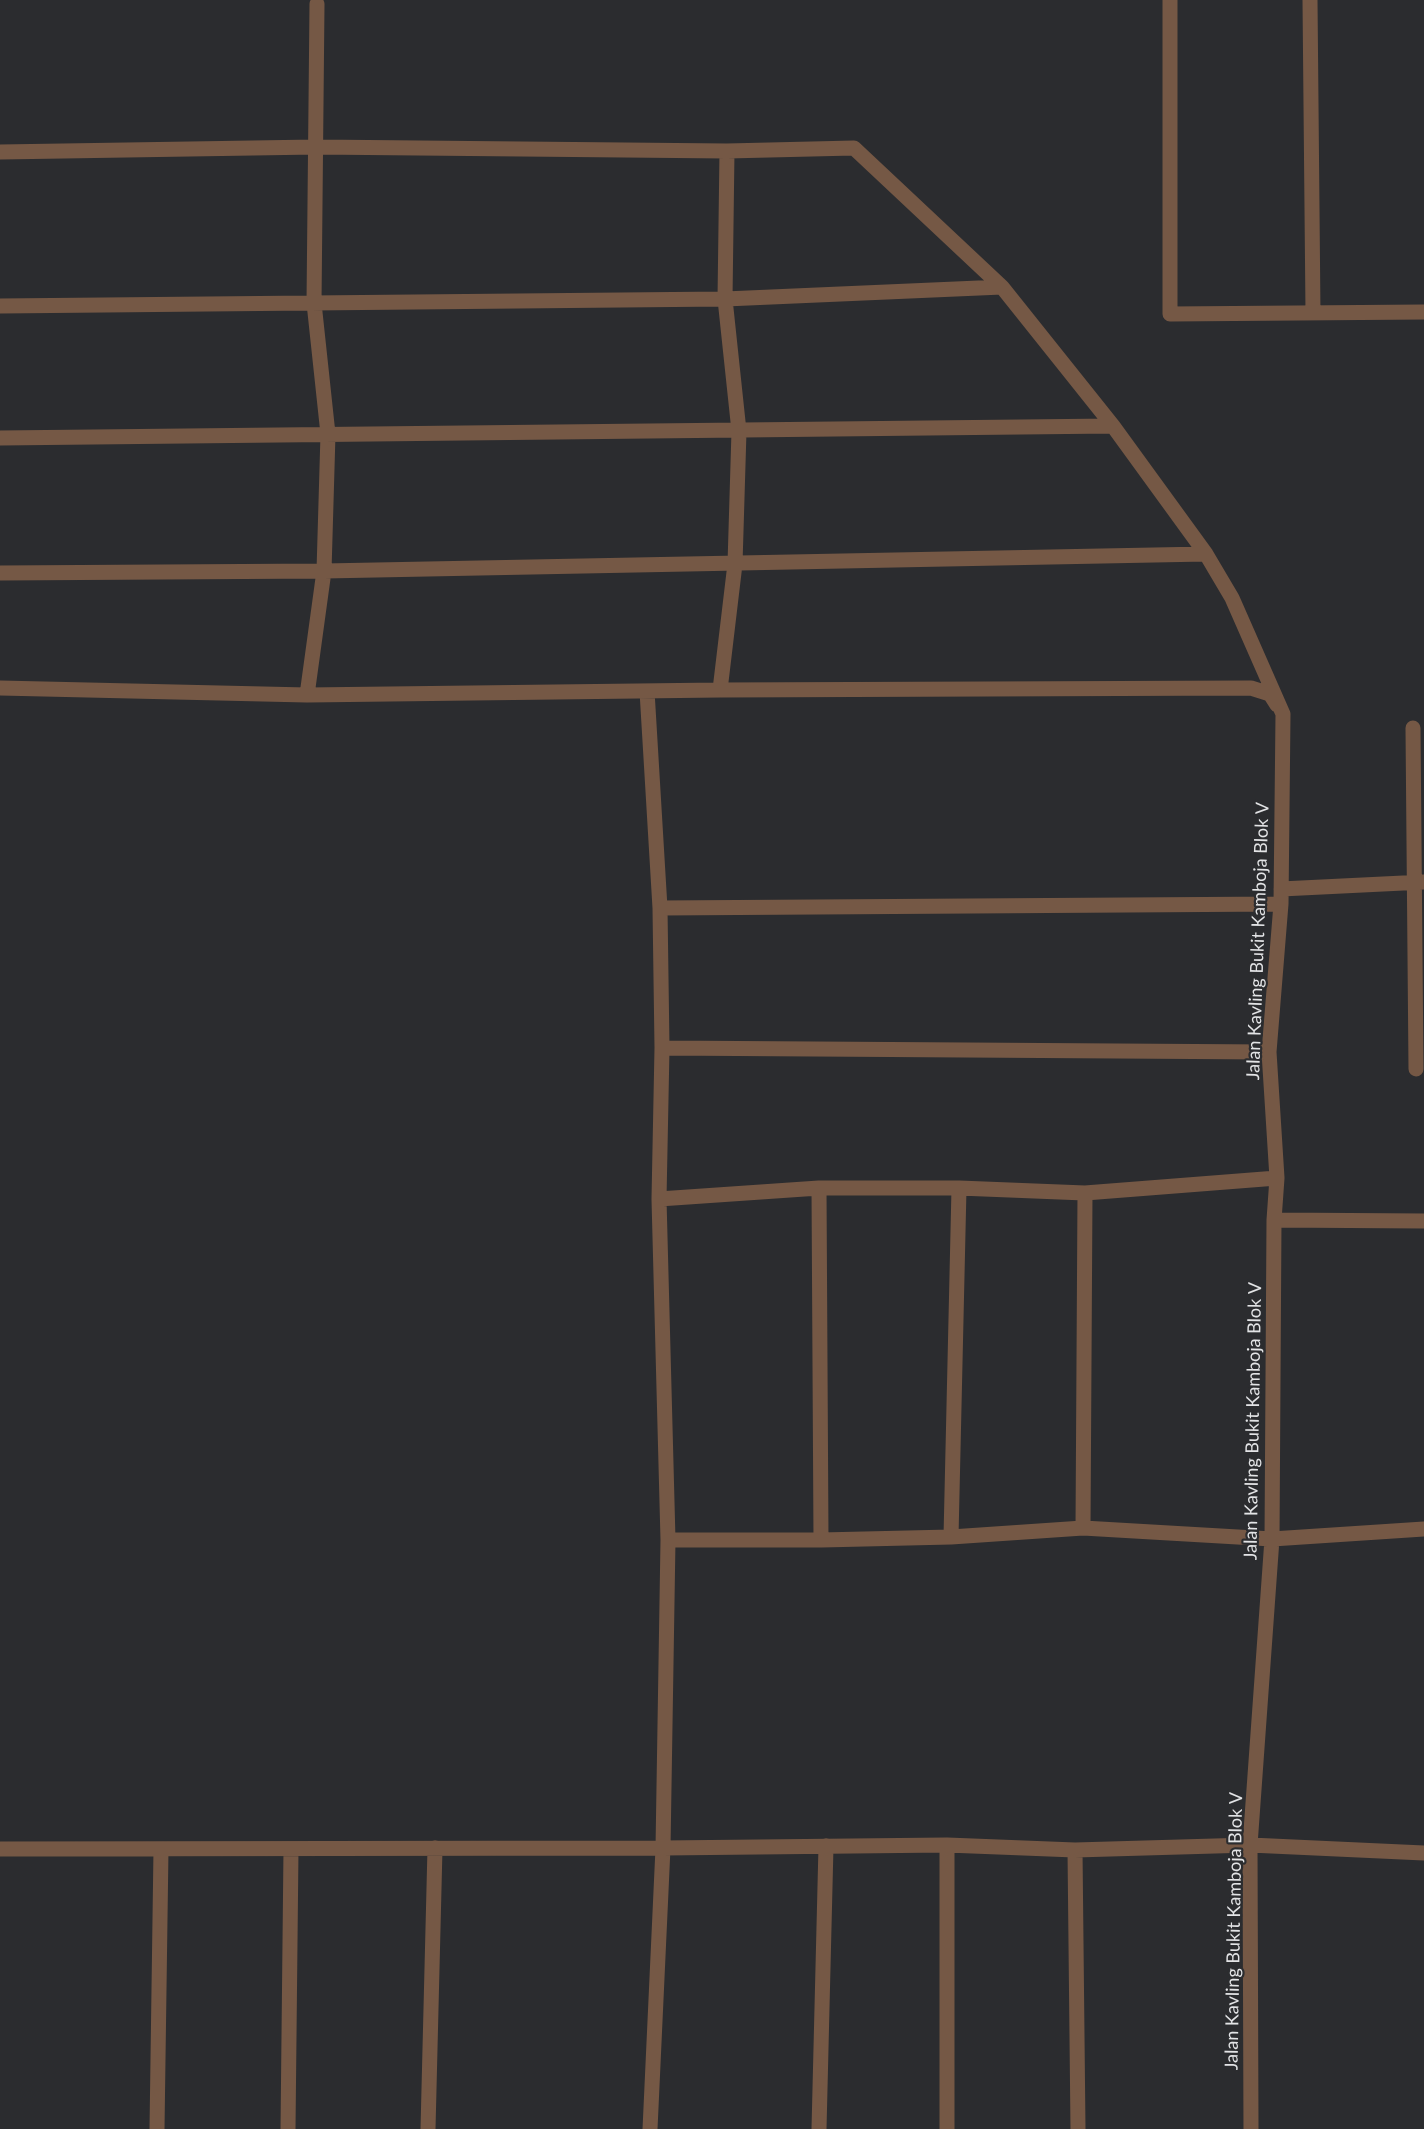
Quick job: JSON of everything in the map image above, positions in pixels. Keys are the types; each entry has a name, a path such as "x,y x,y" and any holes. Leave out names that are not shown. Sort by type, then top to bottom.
{"street":[{"path":"1170,0 1170,314 1424,312"},
{"path":"1310,0 1313,313"},
{"path":"307,695 324,571 328,434 314,303 317,4"},
{"path":"0,152 316,147 727,152 854,148 1002,287 1113,426 1206,554 1232,598 1283,714"},
{"path":"720,690 735,564 739,431 725,299 727,152"},
{"path":"0,306 725,299 1002,287"},
{"path":"0,438 1113,426"},
{"path":"0,573 324,571 1206,554"},
{"path":"0,688 307,695 720,690 1251,688 1270,694 1283,714"},
{"path":"647,691 660,908 662,1048 659,1199 668,1540 663,1848 650,2129"},
{"name":"Jalan Kavling Bukit Kamboja Blok V","path":"1251,2129 1250,1845 1272,1539 1274,1220 1277,1178 1270,1052 1281,896 1283,714"},
{"path":"1413,728 1419,883 1416,1069"},
{"path":"660,908 1281,896 1419,883"},
{"path":"662,1048 1270,1052"},
{"path":"659,1199 819,1188 959,1188 1085,1193 1277,1178"},
{"path":"819,1188 822,1540"},
{"path":"951,1536 959,1188"},
{"path":"1083,1528 1085,1193"},
{"path":"1274,1220 1424,1221"},
{"path":"668,1540 822,1540 951,1536 1083,1528 1272,1539 1424,1530"},
{"path":"0,1849 663,1848 947,1845 1075,1850 1250,1845 1424,1853"},
{"path":"947,1845 947,2129"},
{"path":"819,2129 826,1846"},
{"path":"428,2129 435,1848"},
{"path":"157,2129 161,1849"},
{"path":"288,2129 291,1849"},
{"path":"1075,1850 1078,2129"}]}
